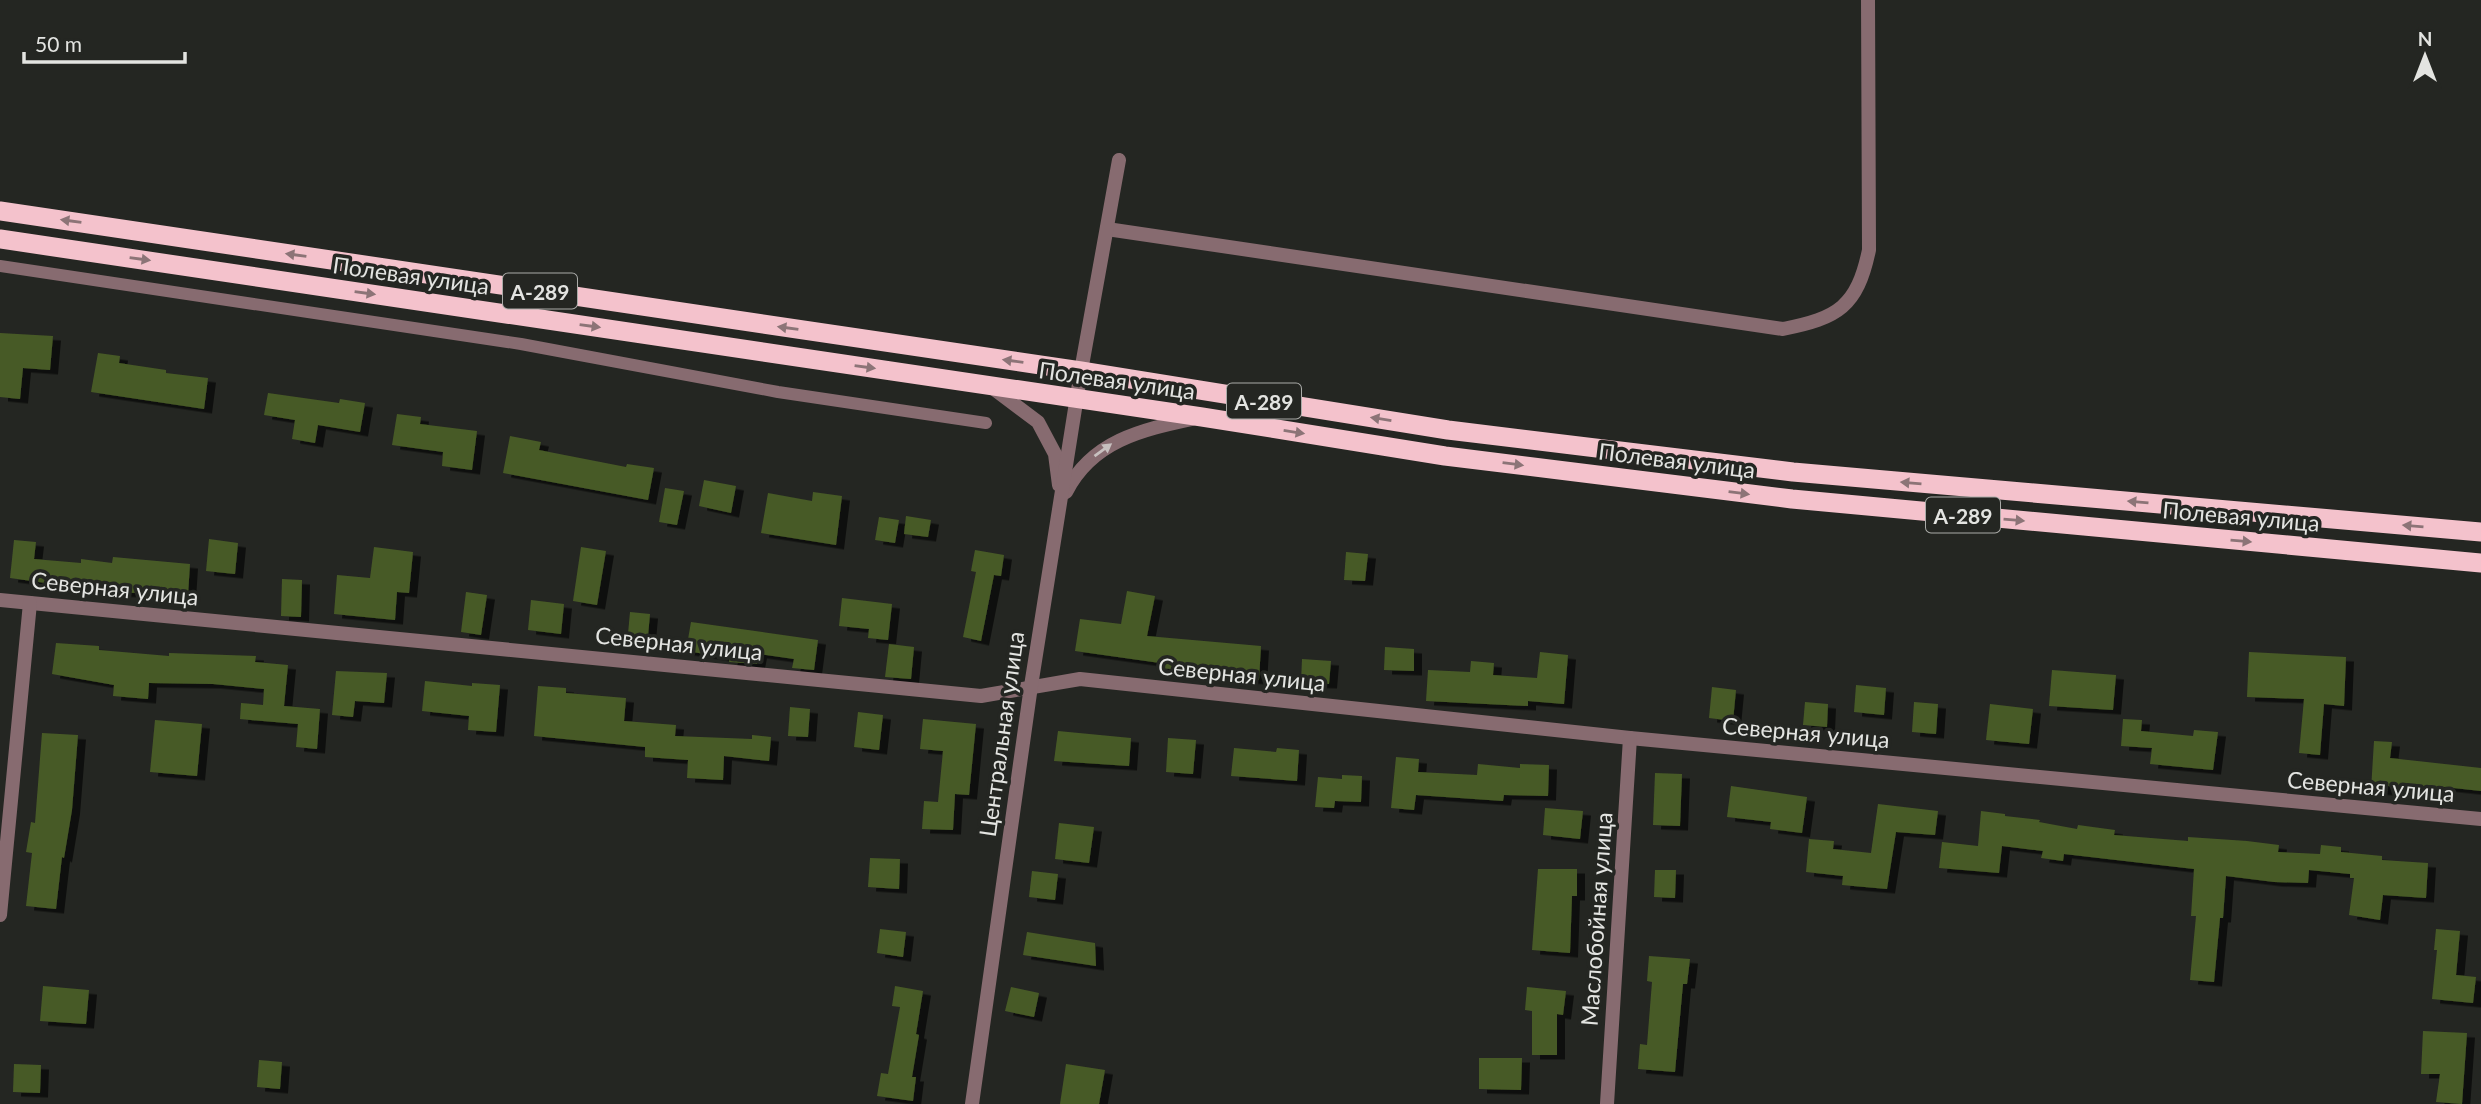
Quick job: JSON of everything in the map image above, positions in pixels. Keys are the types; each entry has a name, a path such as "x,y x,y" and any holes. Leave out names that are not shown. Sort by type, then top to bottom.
{"highway":[{"name":"Полевая улица","path":"0,211 1081,371 1448,430 1793,472 2481,532"},
{"name":"Полевая улица","path":"0,239 989,385 1445,456 1792,499 2481,563"}],"street":[{"path":"1107,229 1783,329 1818,322 1847,304 1863,279 1869,250 1868,0"},
{"name":"Центральная улица","path":"972,1104 1031,686 1076,399 1119,160"},
{"name":"А-289","path":"989,385 1038,422 1055,454 1061,502"},
{"name":"А-289","path":"1061,502 1073,479 1099,452 1118,440 1142,430 1202,417"},
{"name":"Северная улица","path":"0,600 981,696 1080,679 1630,738 2481,819"},
{"path":"0,915 30,603"},
{"name":"Маслобойная улица","path":"1606,1104 1630,738"}],"lane":[{"path":"0,266 521,344 778,392 986,424"}],"building":[{"path":"0,333 53,336 50,370 23,368 20,399 0,397"},
{"path":"98,353 120,356 119,363 208,378 204,409 91,392"},
{"path":"268,393 339,403 340,399 365,403 360,432 318,425 315,443 292,439 295,420 264,415"},
{"path":"397,414 421,417 420,424 477,431 472,470 442,466 443,452 392,445"},
{"path":"510,436 541,442 539,450 626,467 627,464 654,468 648,500 503,473"},
{"path":"704,480 736,486 731,513 699,506"},
{"path":"665,488 684,491 677,525 659,522"},
{"path":"813,492 842,496 836,545 761,533 768,493 812,501"},
{"path":"906,516 931,520 928,537 904,534"},
{"path":"879,517 899,520 895,543 875,540"},
{"path":"209,539 238,543 235,574 206,571"},
{"path":"14,540 36,542 34,559 81,563 81,559 112,563 113,557 190,564 188,595 110,592 10,578"},
{"path":"374,547 413,552 409,593 397,592 395,620 334,614 337,575 370,578"},
{"path":"581,547 606,551 597,605 573,601"},
{"path":"975,550 1004,555 1001,576 994,575 981,641 963,637 976,572 971,571"},
{"path":"1346,552 1368,554 1365,581 1344,580"},
{"path":"282,579 302,580 301,617 281,616"},
{"path":"1127,591 1155,596 1147,636 1261,646 1259,680 1230,678 1231,674 1159,668 1160,663 1075,651 1080,619 1121,624"},
{"path":"466,592 487,595 481,635 461,632"},
{"path":"842,598 892,604 888,640 868,638 869,629 839,626"},
{"path":"531,600 564,604 561,634 528,630"},
{"path":"630,612 650,614 647,647 627,645"},
{"path":"691,622 818,640 814,670 792,668 794,659 759,654 757,664 729,662 730,658 686,651"},
{"path":"56,643 169,656 169,653 256,656 255,662 288,665 284,706 320,709 317,749 296,747 298,724 240,719 241,703 263,705 264,689 213,684 149,683 148,699 113,696 114,685 52,674"},
{"path":"889,644 914,647 911,679 885,677"},
{"path":"1385,647 1414,649 1414,671 1384,670"},
{"path":"1540,652 1568,655 1564,704 1528,701 1528,706 1426,701 1428,670 1470,672 1471,661 1494,663 1493,675 1537,678"},
{"path":"2249,652 2346,657 2344,706 2324,704 2320,755 2299,753 2304,699 2247,697"},
{"path":"1302,659 1331,661 1329,684 1301,683"},
{"path":"2052,670 2116,675 2113,710 2049,706"},
{"path":"336,671 387,673 384,703 355,701 353,717 332,715"},
{"path":"425,681 472,686 472,683 500,685 496,732 468,730 469,716 422,711"},
{"path":"1856,685 1886,688 1884,715 1854,712"},
{"path":"538,686 566,688 566,693 626,698 624,721 676,725 675,736 752,739 752,735 771,737 769,761 724,756 723,780 687,778 688,760 645,757 645,747 534,736"},
{"path":"1712,687 1736,690 1733,721 1709,718"},
{"path":"1805,702 1828,704 1827,727 1803,725"},
{"path":"1914,702 1938,704 1936,734 1912,732"},
{"path":"1990,704 2033,709 2029,744 1986,740"},
{"path":"790,707 810,709 808,737 788,736"},
{"path":"858,712 883,715 879,750 854,747"},
{"path":"923,719 976,724 969,795 955,794 953,830 922,829 924,801 938,802 943,751 920,749"},
{"path":"2123,719 2142,720 2141,731 2193,736 2194,730 2218,732 2213,770 2150,764 2152,748 2121,746"},
{"path":"155,720 202,724 197,776 150,772"},
{"path":"1058,731 1131,738 1129,766 1054,761"},
{"path":"42,733 78,735 72,810 64,858 62,857 56,909 26,906 32,853 26,852 31,822 35,823"},
{"path":"1168,738 1196,740 1193,774 1166,772"},
{"path":"2374,741 2392,742 2390,758 2481,768 2481,791 2444,787 2443,792 2388,786 2388,791 2371,790"},
{"path":"1234,748 1276,752 1277,748 1299,750 1297,781 1231,776"},
{"path":"1396,757 1419,759 1418,772 1477,775 1478,764 1520,768 1520,764 1549,765 1548,796 1504,795 1503,801 1416,795 1414,810 1391,808"},
{"path":"1655,773 1682,774 1680,826 1653,825"},
{"path":"1342,775 1362,776 1361,802 1335,801 1334,808 1315,807 1318,777 1342,779"},
{"path":"1731,786 1807,797 1802,833 1770,829 1771,822 1727,817"},
{"path":"1878,804 1938,811 1935,835 1896,832 1887,889 1842,885 1843,876 1806,872 1809,839 1834,841 1833,849 1871,853"},
{"path":"1545,808 1583,811 1580,839 1543,835"},
{"path":"1981,811 2077,829 2078,825 2115,830 2114,835 2188,841 2188,837 2247,841 2279,845 2278,852 2320,854 2321,845 2341,847 2341,852 2382,856 2382,860 2428,863 2426,898 2383,895 2380,920 2349,915 2354,878 2350,878 2350,874 2309,870 2308,883 2226,876 2214,982 2190,980 2196,916 2191,916 2194,869 2064,854 2063,861 2041,858 2043,851 2002,846 1999,873 1939,868 1942,842 1978,846"},
{"path":"1059,823 1094,827 1089,863 1055,859"},
{"path":"870,858 900,859 899,889 868,887"},
{"path":"1538,869 1577,869 1577,896 1572,896 1570,953 1532,950"},
{"path":"1655,870 1676,870 1675,898 1654,897"},
{"path":"1032,871 1058,874 1055,900 1029,897"},
{"path":"880,929 906,932 903,957 877,953"},
{"path":"2436,929 2460,931 2456,975 2476,977 2473,1003 2432,999 2437,950 2434,950"},
{"path":"1027,932 1095,943 1096,966 1023,955"},
{"path":"1649,956 1690,959 1687,984 1683,984 1675,1072 1638,1069 1640,1044 1647,1045 1652,982 1647,981"},
{"path":"43,986 89,990 86,1024 40,1021"},
{"path":"895,986 923,991 912,1077 916,1077 913,1101 877,1096 881,1073 888,1074 900,1007 892,1006"},
{"path":"1011,987 1039,993 1034,1017 1005,1011"},
{"path":"1527,987 1566,991 1563,1015 1557,1014 1557,1055 1532,1055 1532,1011 1525,1010"},
{"path":"2423,1031 2467,1033 2462,1104 2436,1102 2440,1074 2421,1074"},
{"path":"1479,1058 1522,1058 1521,1090 1479,1089"},
{"path":"259,1060 282,1062 280,1089 257,1087"},
{"path":"14,1064 41,1065 40,1093 13,1092"},
{"path":"1066,1064 1105,1070 1099,1104 1060,1104"}]}
